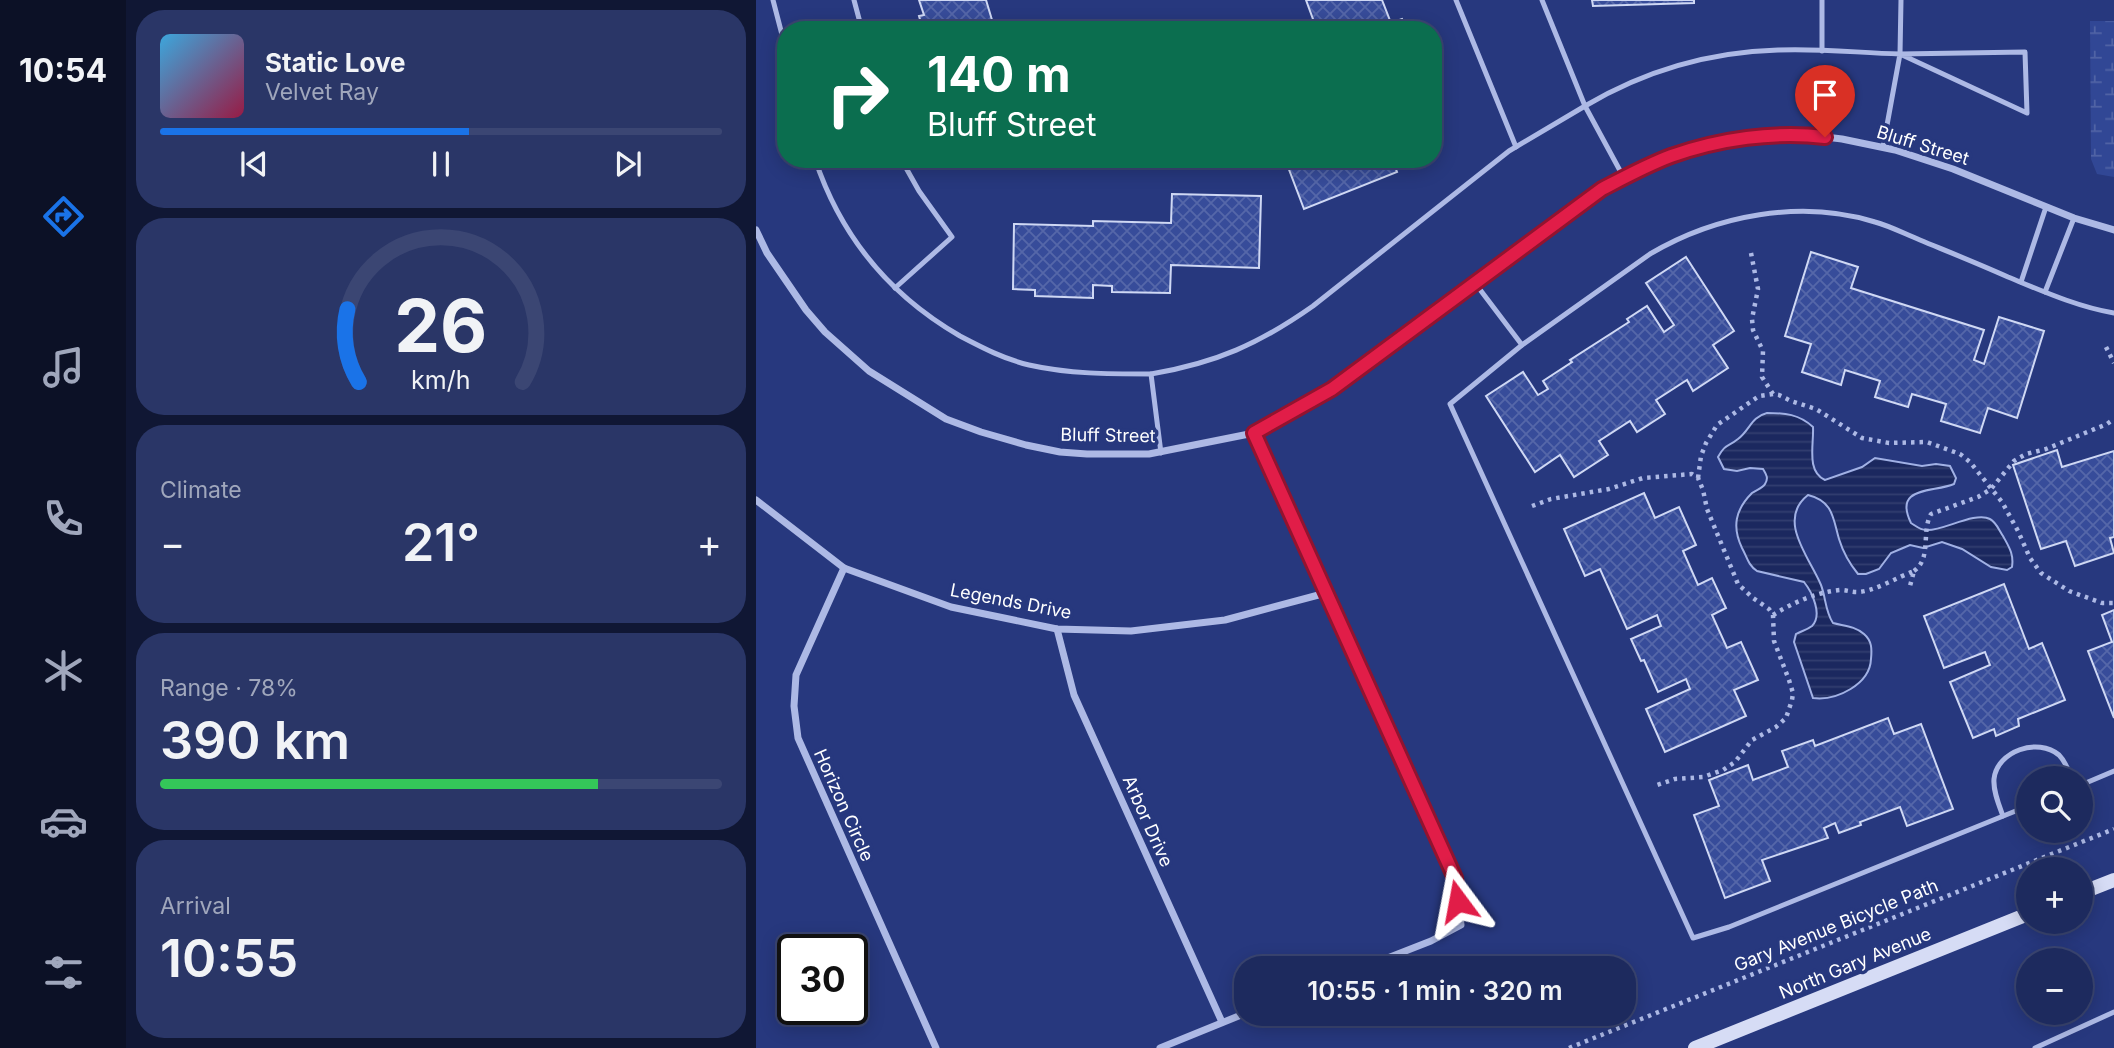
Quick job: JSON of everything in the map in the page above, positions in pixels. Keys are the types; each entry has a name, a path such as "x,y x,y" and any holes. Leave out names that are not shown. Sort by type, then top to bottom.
{"street":[{"name":"Bluff Street","path":"756,230 767,253 806,310 825,332 869,371 946,419 981,432 1060,452 1149,454 1254,433 1332,389 1602,189 1671,156 1718,143 1745,138 1809,135 1895,149 1953,169 2074,218 2114,230"},
{"path":"1254,433 1455,878 1461,925 1431,941 1393,956"},
{"name":"Legends Drive","path":"756,500 844,568 951,607 1057,629 1131,631 1198,624 1225,620 1326,593"},
{"name":"Horizon Circle","path":"844,568 796,675 794,706 799,738 808,765 936,1048"},
{"name":"Arbor Drive","path":"1057,629 1074,695 1222,1022"},
{"path":"2093,888 2114,880"},
{"name":"North Gary Avenue","path":"1695,1048 2016,919"},
{"path":"1160,1048 1234,1018"}],"lane":[{"path":"773,0 778,21"},
{"path":"855,0 860,21"},
{"path":"1456,0 1516,147"},
{"path":"1542,0 1585,106 1624,178"},
{"path":"1822,0 1822,51"},
{"path":"1883,147 1900,54 1901,0"},
{"path":"818,168 846,230 865,257 922,312 993,354 1027,364 1096,374 1151,374 1215,360 1279,330 1516,147 1628,82 1699,60 1778,50 1900,54 2025,52 2027,113 1900,54"},
{"path":"895,288 952,236 919,191 906,168"},
{"path":"2021,282 2046,206"},
{"path":"2016,811 1728,927 1693,938 1450,404 1522,345 1650,254 1671,242 1730,221 1765,214 1799,211 1839,213 1876,222 2045,292 2114,313"},
{"path":"2045,292 2074,218"},
{"path":"1475,283 1522,345"},
{"path":"1151,374 1161,453"},
{"path":"2003,816 1994,779 1999,766 2007,757 2032,746 2059,755 2065,766"},
{"path":"2093,780 2114,771"},
{"path":"2035,1048 2114,1012"}],"path":[{"path":"1751,253 1758,289 1752,318 1753,330 1763,351 1762,377 1773,394"},
{"path":"2106,347 2114,363"},
{"path":"1657,785 1723,770 1735,762 1752,740 1776,727 1789,713 1793,693 1774,641 1773,615 1738,584 1707,509 1698,478 1701,456 1712,430 1759,396 1773,394 1816,409 1862,438 1889,443 1927,442 1965,458 2006,508 2030,558 2041,573 2069,592 2102,603 2114,603"},
{"path":"1773,615 1791,604 1837,591 1857,592 1871,589 1914,572 1923,560 1927,520 1931,514 1978,497 1991,489 2014,461 2026,454 2046,449 2114,419"},
{"path":"1532,506 1552,499 1609,489 1643,478 1692,474 1698,478"},
{"path":"1910,586 1914,572"},
{"name":"Gary Avenue Bicycle Path","path":"1569,1048 2114,829"}],"green space":[{"path":"2090,21 2114,21 2114,177 2097,174 2091,159"}],"shaded area":[{"path":"1767,413 1792,415 1813,427 1813,464 1819,476 1825,480 1862,467 1875,458 1922,466 1950,466 1956,478 1954,484 1911,497 1907,503 1907,511 1911,523 1922,529 1932,530 1967,519 1984,517 1994,522 2012,554 2012,567 2007,570 1991,567 1962,549 1942,542 1923,548 1910,545 1891,553 1879,569 1858,574 1842,548 1831,511 1823,501 1808,495 1799,505 1795,527 1798,539 1821,585 1828,614 1833,623 1861,631 1869,639 1871,649 1869,668 1865,676 1851,689 1832,697 1813,698 1794,642 1796,634 1812,626 1817,616 1813,597 1807,586 1804,582 1757,571 1739,540 1736,526 1739,512 1752,493 1764,485 1766,474 1763,469 1724,469 1718,457 1757,417"}],"building":[{"path":"919,0 986,0 992,21 920,21 919,16 924,15"},
{"path":"1306,0 1382,0 1390,21 1314,21"},
{"path":"1592,0 1694,0 1694,3 1593,6"},
{"path":"1288,168 1395,168 1397,172 1304,209"},
{"path":"1172,194 1261,196 1259,268 1171,265 1170,293 1112,292 1112,286 1093,285 1093,298 1035,296 1035,290 1013,289 1014,224 1093,226 1093,221 1171,223"},
{"path":"1811,252 1858,267 1851,288 1984,330 1974,360 1984,364 1999,317 2044,331 2017,418 1988,408 1980,433 1941,421 1946,404 1912,394 1908,407 1875,397 1880,381 1845,370 1841,385 1802,372 1811,344 1785,336"},
{"path":"1686,257 1734,331 1713,345 1728,368 1693,391 1687,380 1656,400 1665,414 1637,432 1630,421 1599,441 1608,455 1574,477 1560,455 1535,472 1486,396 1523,372 1538,395 1548,389 1543,381 1629,322 1627,319 1647,306 1664,332 1674,325 1646,283"},
{"path":"2057,450 2062,467 2114,451 2114,537 2110,538 2114,553 2075,566 2066,541 2041,549 2013,465"},
{"path":"1644,493 1655,518 1679,507 1696,545 1683,551 1698,585 1712,578 1726,608 1712,615 1727,648 1741,642 1758,680 1734,690 1746,716 1665,752 1646,709 1690,689 1686,679 1658,692 1631,639 1661,626 1657,615 1627,629 1600,569 1585,576 1564,529"},
{"path":"2004,584 2029,649 2042,643 2065,700 2018,719 2019,726 1996,736 1994,729 1973,738 1950,682 1990,665 1985,652 1944,668 1924,616"},
{"path":"2114,610 2114,718 2088,651 2112,642 2102,615"},
{"path":"1888,718 1894,734 1921,724 1953,809 1907,826 1900,807 1839,833 1835,823 1824,828 1828,838 1762,860 1770,881 1725,898 1694,815 1719,806 1709,780 1748,765 1753,780 1788,767 1782,751 1813,740 1815,746"}],"route":[{"path":"1458,901 1455,878 1254,433 1332,389 1602,189 1671,156 1718,143 1745,138 1809,135 1825,137"}]}
